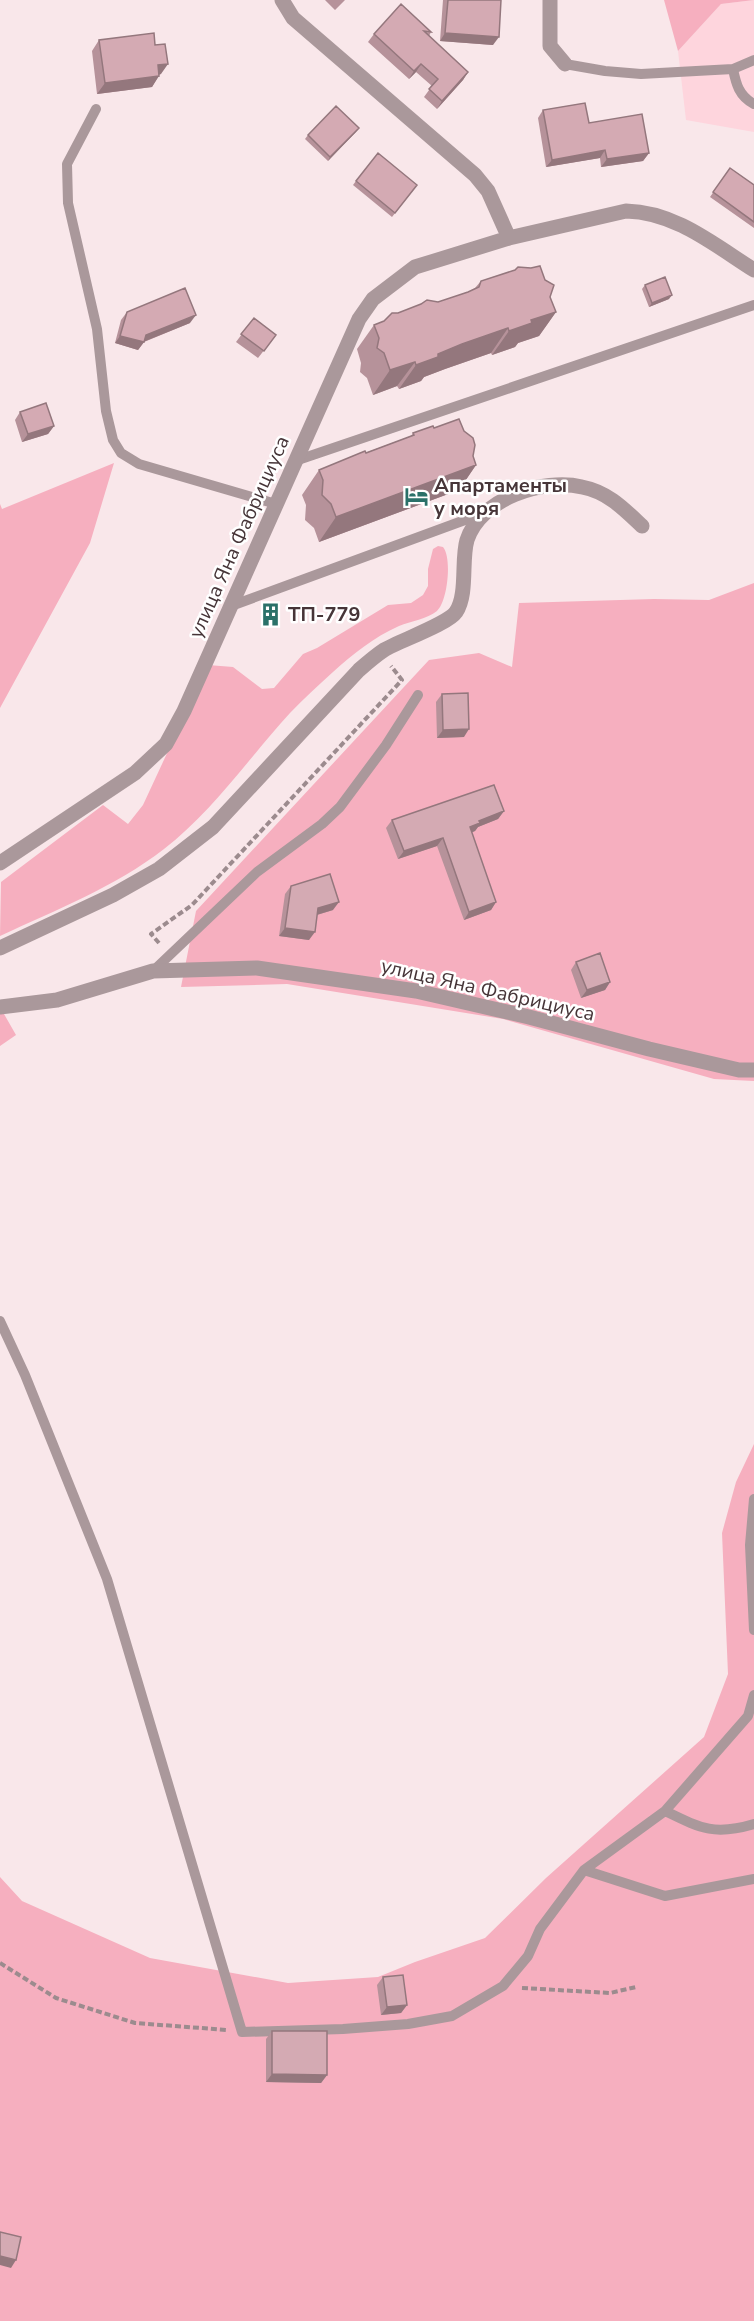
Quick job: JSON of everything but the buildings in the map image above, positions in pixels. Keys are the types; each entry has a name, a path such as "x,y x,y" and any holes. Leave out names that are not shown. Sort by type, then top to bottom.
{"street":[{"path":"282,0 293,18 475,175 488,191 509,238"},
{"path":"550,0 550,46 565,64"},
{"name":"улица Яна Фабрициуса","path":"0,863 135,773 166,744 184,711 358,319 373,298 415,267 509,238 626,211 645,211 678,222 754,270"},
{"path":"0,948 113,895 159,870 213,827 359,669 384,651 452,616 460,603 467,541 473,527 485,513 520,493 555,484 583,487 611,498 642,526"},
{"name":"улица Яна Фабрициуса","path":"0,1007 57,1000 153,971 257,968 416,991 529,1017 649,1049 739,1070 754,1070"}],"lane":[{"path":"565,64 604,71 641,74 733,69 754,60"},
{"path":"733,69 741,94 754,104"},
{"path":"96,109 67,164 68,203 97,329 106,411 113,440 121,453 140,464 276,504"},
{"path":"295,461 754,305"},
{"path":"231,606 485,513"},
{"path":"153,971 257,873 322,824 340,807 386,745 418,695"},
{"path":"0,1322 25,1375 107,1579 242,2032 343,2029 408,2024 452,2016 503,1986 528,1956 540,1929 584,1870 665,1811 748,1716 754,1695"},
{"path":"754,1499 750,1545 754,1630"},
{"path":"665,1811 700,1828 721,1831 754,1824"},
{"path":"584,1870 665,1896 754,1879"}],"path":[{"path":"151,934 192,906 402,680 390,666"},
{"path":"0,1963 56,1998 135,2023 242,2032"},
{"path":"503,1986 610,1993 636,1987"}],"shaded area":[{"path":"664,0 754,0 721,4 678,51"},
{"path":"754,0 754,132 686,120 678,51 721,4"},
{"path":"114,463 90,543 0,708 0,504 2,509"},
{"path":"438,546 443,547 446,552 448,579 444,598 437,611 381,635 341,665 290,713 230,784 182,834 164,849 126,875 0,936 1,882 103,805 128,824 143,805 208,665 233,667 262,689 274,688 303,654 388,605 411,603 423,595 428,586 428,569 433,549"},
{"path":"754,583 754,1081 714,1079 503,1019 287,984 181,987 196,911 429,660 479,653 512,667 519,603 654,599 709,600"},
{"path":"0,1007 16,1035 0,1046"},
{"path":"754,1444 754,2321 0,2321 0,1877 22,1901 150,1958 288,1983 378,1977 485,1938 546,1878 704,1737 728,1674 722,1533 736,1482"}],"place":[{"name":"Апартаменты у моря","path":"416,497"},
{"name":"ТП-779","path":"270,614"}]}
